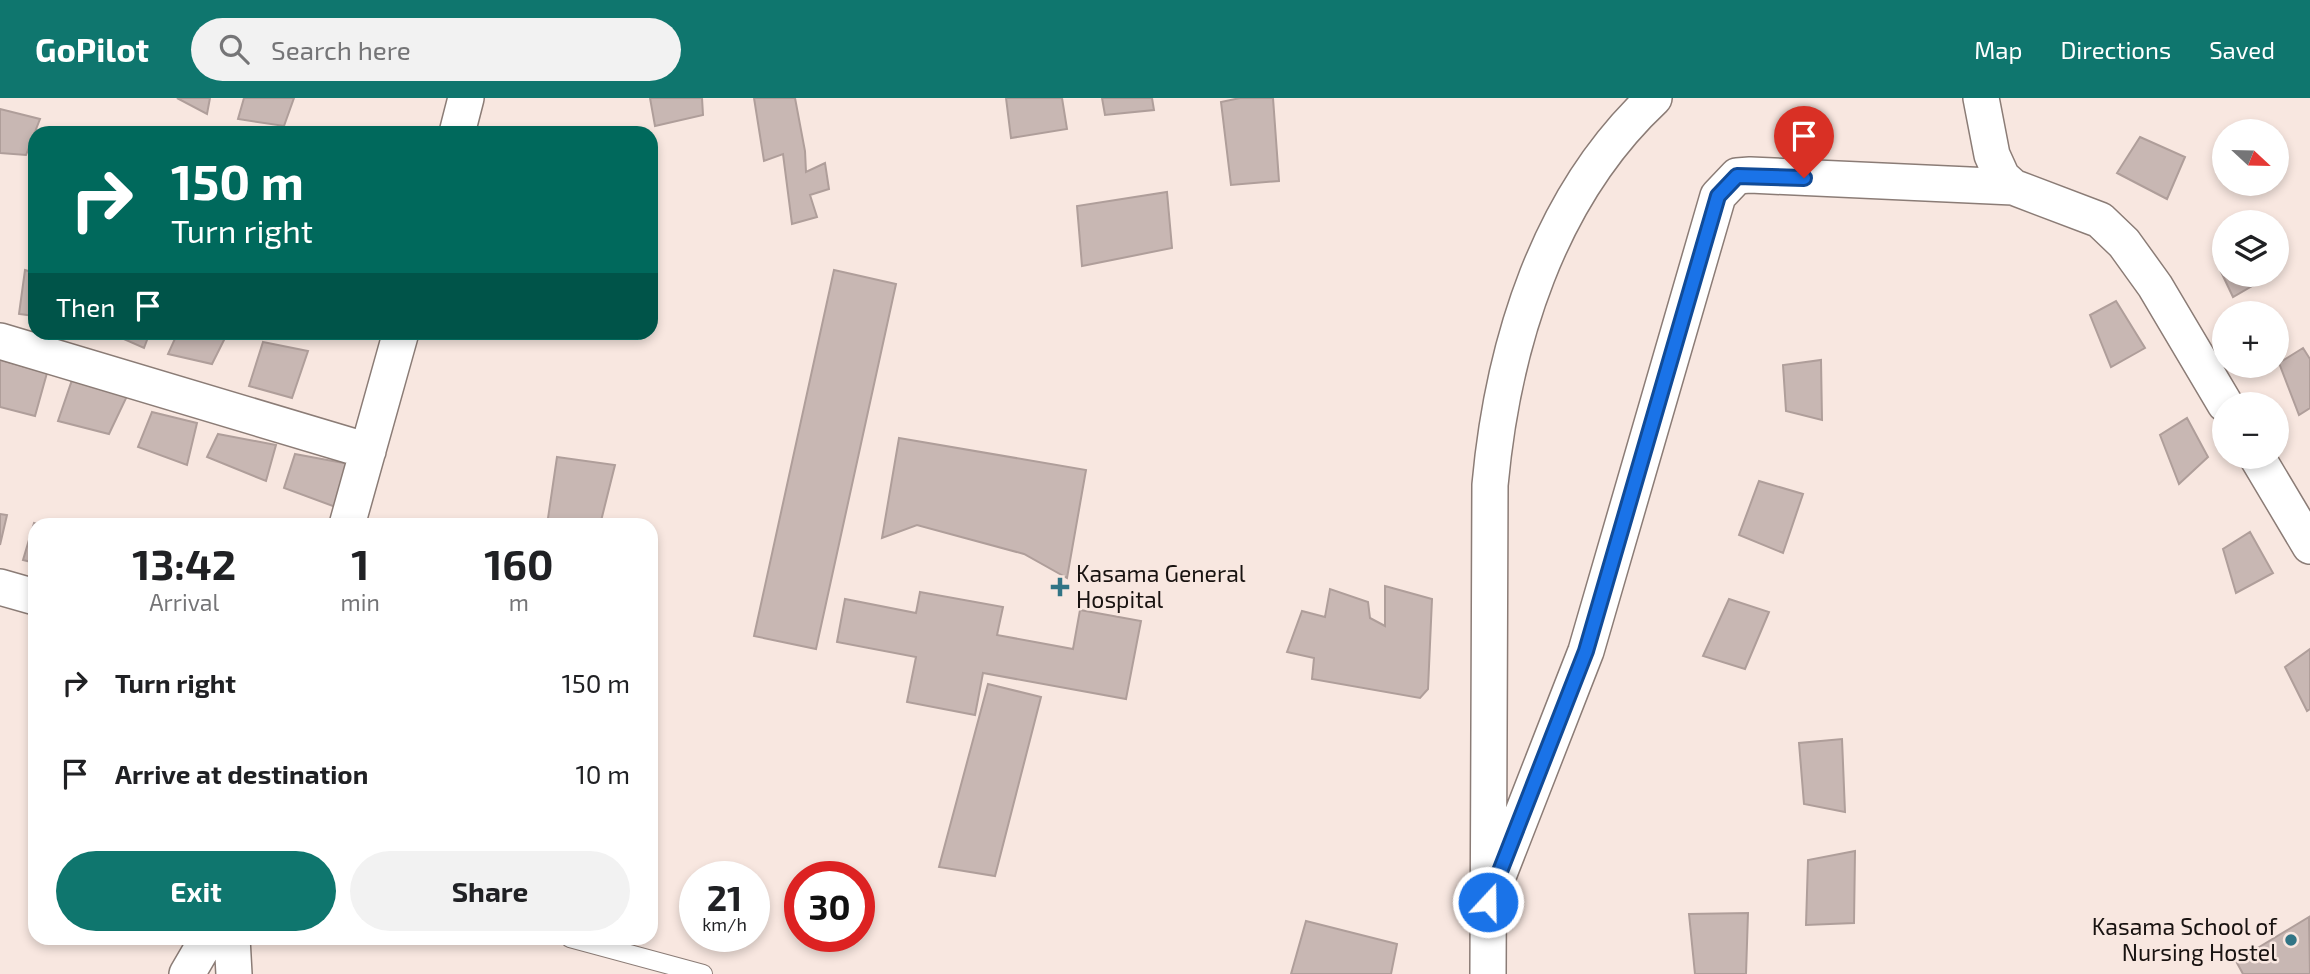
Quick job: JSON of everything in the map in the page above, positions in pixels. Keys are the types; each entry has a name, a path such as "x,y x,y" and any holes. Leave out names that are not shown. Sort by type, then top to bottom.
{"street":[{"path":"459,126 467,98"},
{"path":"1488,974 1490,485 1496,422 1508,361 1531,291 1569,210 1632,118 1654,98"},
{"path":"1981,98 1992,155 2001,177 2013,187"},
{"path":"1488,902 1586,651 1718,196 1737,176 2013,187 2070,206 2099,220 2124,243 2155,286 2218,392"},
{"path":"349,518 399,340"},
{"path":"0,341 368,451"},
{"path":"2264,469 2310,546"},
{"path":"0,587 28,595"},
{"path":"187,974 204,945"},
{"path":"232,945 234,974"}],"lane":[{"path":"596,945 703,974"}],"building":[{"path":"177,98 210,98 207,114"},
{"path":"244,98 294,98 284,126 238,119"},
{"path":"650,98 702,98 703,115 655,126"},
{"path":"754,98 795,98 806,172 825,163 829,189 810,195 817,217 792,224 783,154 764,161"},
{"path":"1006,98 1062,98 1067,129 1011,138"},
{"path":"1102,98 1152,98 1154,110 1105,115"},
{"path":"1240,98 1273,98 1279,181 1231,185 1221,102"},
{"path":"0,109 40,119 37,126 28,126 26,155 0,153"},
{"path":"2140,137 2185,157 2167,199 2117,173"},
{"path":"1167,192 1172,248 1082,266 1077,206"},
{"path":"25,270 28,271 28,315 19,314"},
{"path":"834,270 896,284 816,649 754,636"},
{"path":"2228,287 2250,287 2233,297"},
{"path":"2116,301 2145,348 2111,367 2090,315"},
{"path":"126,340 147,340 144,348"},
{"path":"174,340 224,340 212,364 168,354"},
{"path":"263,342 308,351 292,398 249,386"},
{"path":"2303,348 2310,359 2310,408 2299,415 2285,378 2289,378 2289,357"},
{"path":"0,360 47,373 35,416 0,407"},
{"path":"1821,360 1822,420 1786,411 1783,365"},
{"path":"72,380 128,394 109,434 58,421"},
{"path":"152,412 197,423 187,465 138,447"},
{"path":"2187,418 2208,457 2179,484 2160,435"},
{"path":"218,434 276,445 266,481 207,457"},
{"path":"899,438 1086,470 1067,578 1024,554 917,525 882,538"},
{"path":"295,454 349,464 341,509 284,488"},
{"path":"557,457 615,465 602,518 548,518"},
{"path":"1759,481 1803,494 1783,553 1739,535"},
{"path":"0,514 7,515 0,545"},
{"path":"2250,532 2273,573 2236,593 2223,549"},
{"path":"28,543 28,561 23,560"},
{"path":"1385,586 1432,599 1428,689 1420,698 1312,679 1314,658 1287,652 1302,611 1325,617 1330,589 1368,602 1370,618 1385,626"},
{"path":"920,592 1003,607 997,635 1073,649 1080,610 1141,621 1126,699 983,673 975,715 907,702 916,657 837,642 845,599 916,613"},
{"path":"1729,599 1769,612 1745,669 1703,656"},
{"path":"2310,649 2310,709 2307,711 2285,667"},
{"path":"988,684 1041,697 995,876 939,867"},
{"path":"1842,739 1845,812 1804,804 1799,743"},
{"path":"1855,851 1854,923 1806,925 1808,860"},
{"path":"1748,913 1746,974 1695,974 1689,914"},
{"name":"Kasama School of Nursing Hostel","path":"2309,917 2310,974 2243,974 2236,961"},
{"path":"1306,921 1397,944 1391,974 1291,974"}],"place":[{"name":"Kasama General Hospital","path":"1060,587"},
{"name":"Kasama School of Nursing Hostel","path":"2291,940"}],"route":[{"path":"1488,902 1586,651 1630,506 1711,212 1718,196 1737,176 1804,178"}]}
